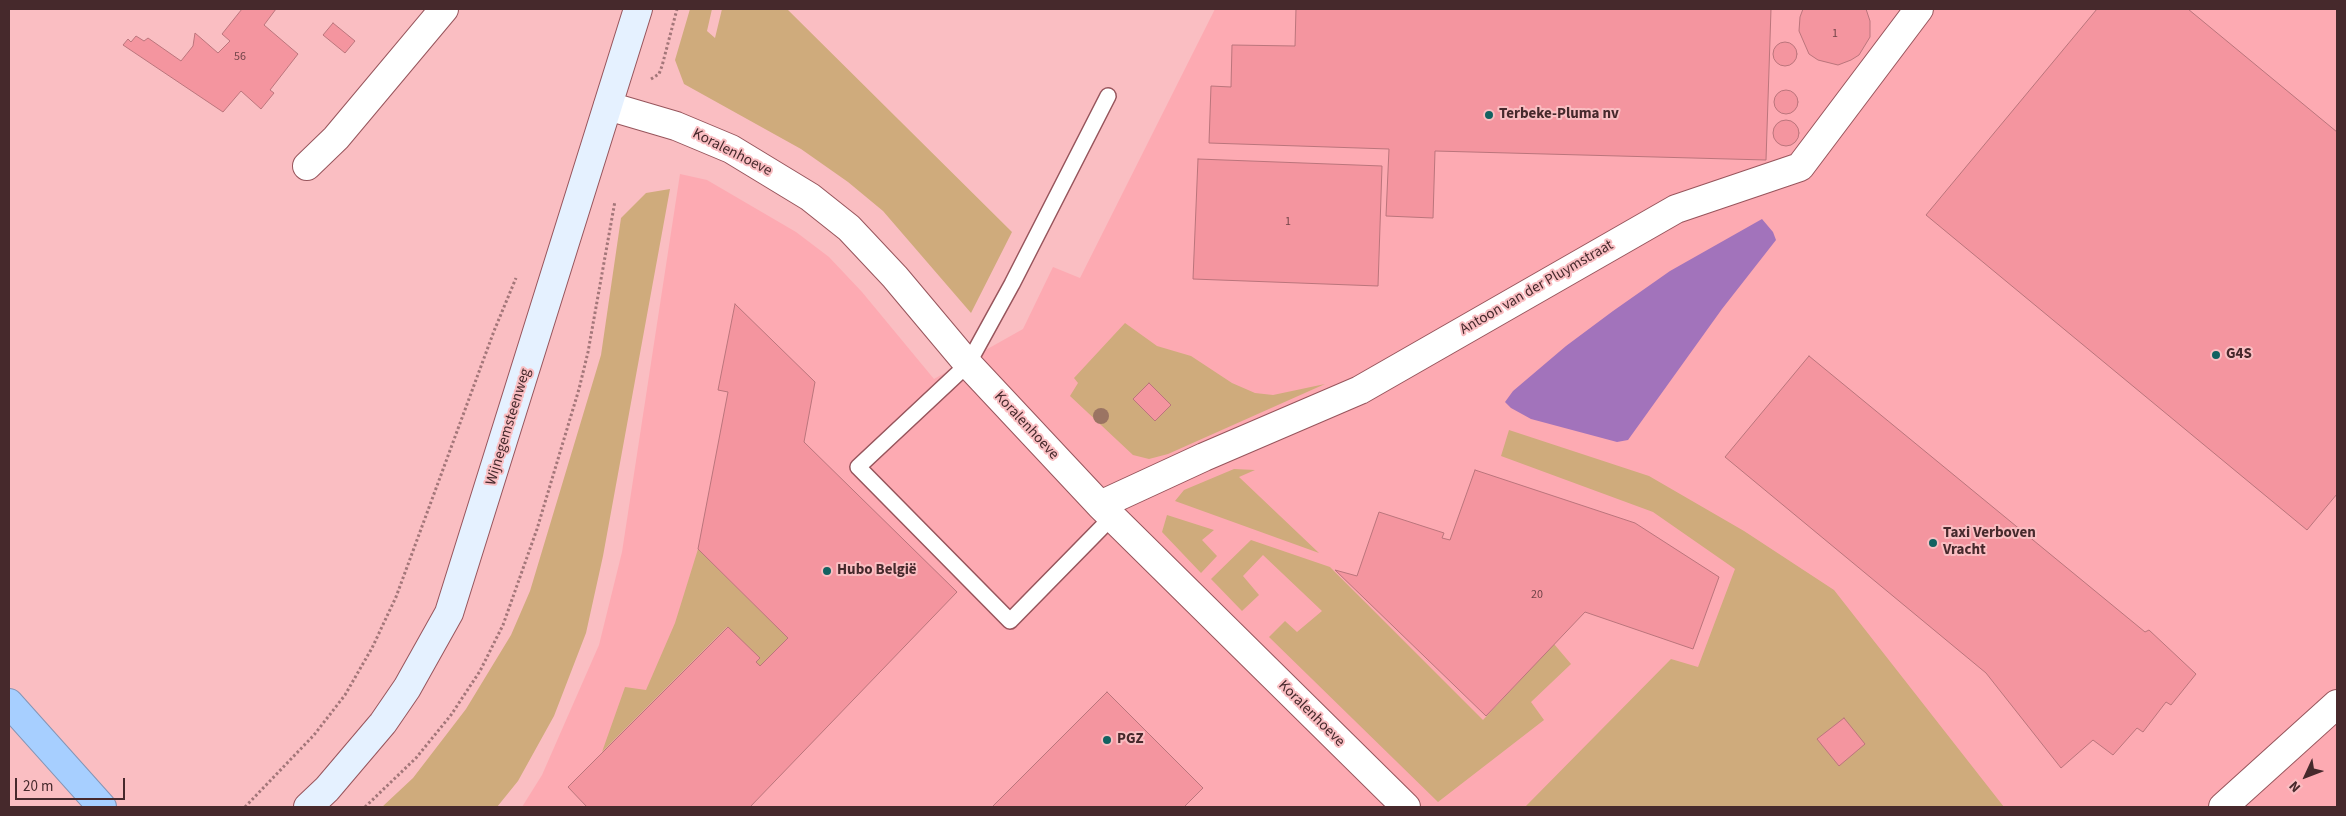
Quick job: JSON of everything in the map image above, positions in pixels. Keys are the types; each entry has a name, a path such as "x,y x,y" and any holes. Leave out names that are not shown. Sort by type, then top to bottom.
{"highway":[{"path":"9,703 102,807"}],"street":[{"path":"307,166 336,138 444,9"},
{"name":"Wijnegemsteenweg","path":"308,807 328,789 383,723 407,688 450,613 638,9"},
{"name":"Antoon van der Pluymstraat","path":"1106,511 1204,457 1360,390 1676,209 1800,167 1919,9"},
{"name":"Koralenhoeve","path":"608,106 676,126 731,149 810,197 849,228 895,277 968,364 1106,511 1406,807"},
{"path":"2223,807 2337,704"}],"lane":[{"path":"1106,511 1010,621 858,467 968,364 1012,284 1108,96"}],"path":[{"path":"365,807 416,758 451,715 480,671 503,625 537,529 579,389 588,352 616,198"},
{"path":"245,807 314,735 345,695 372,648 396,596 494,331 518,274"}],"shaded area":[{"path":"690,9 712,9 707,31 715,38 722,9 787,9 1012,232 971,313 883,211 848,182 801,149 684,84 675,60"},
{"path":"1215,9 2337,9 2337,807 522,807 542,775 599,645 622,552 680,174 707,180 796,232 829,257 862,292 934,379 1023,329 1053,267 1080,278"},
{"path":"670,189 603,556 586,633 554,716 518,781 497,807 382,807 413,778 466,709 511,635 530,591 601,355 621,218 646,193"},
{"path":"1762,219 1773,232 1776,240 1722,309 1628,440 1617,442 1531,419 1511,408 1505,402 1513,391 1566,346 1613,311 1670,271"},
{"path":"1125,323 1157,346 1191,356 1232,383 1255,393 1273,395 1325,384 1168,454 1149,459 1133,455 1070,396 1078,383 1074,378"},
{"path":"1509,430 1649,476 1744,531 1834,590 2004,807 1525,807 1671,659 1698,667 1735,569 1653,512 1501,456"},
{"path":"1234,469 1255,470 1239,477 1319,553 1175,501 1184,490"},
{"path":"1167,515 1214,530 1202,540 1217,556 1201,573 1162,532"},
{"path":"1251,540 1330,567 1483,720 1554,644 1571,664 1531,702 1544,720 1438,802 1269,637 1285,621 1297,632 1322,611 1263,555 1243,576 1259,595 1242,611 1211,579"},
{"path":"698,549 788,638 760,666 727,627 602,752 625,687 646,690 675,623"}],"building":[{"path":"242,9 276,9 264,25 298,54 270,90 274,93 261,109 241,91 223,112 123,45 128,39 131,42 136,36 144,41 148,38 181,61 193,46 195,33 218,53 230,41 222,34"},
{"name":"Terbeke-Pluma nv","path":"1296,9 1771,9 1766,160 1435,151 1433,218 1386,216 1389,149 1209,143 1211,86 1231,87 1232,45 1295,46"},
{"path":"1803,9 1866,9 1870,21 1870,37 1859,55 1851,60 1838,65 1818,60 1809,54 1799,31 1800,17"},
{"name":"G4S","path":"2097,9 2188,9 2337,132 2337,494 2307,530 1926,215"},
{"path":"333,23 355,41 345,53 323,35"},
{"path":"1785,42 1790,43 1796,49 1796,59 1790,65 1785,66 1780,65 1774,59 1773,54 1774,49 1780,43"},
{"path":"1786,90 1795,93 1798,102 1795,111 1786,114 1777,111 1774,102 1777,93"},
{"path":"1786,120 1795,124 1799,133 1795,142 1786,146 1777,142 1773,133 1777,124"},
{"path":"1198,159 1382,166 1378,286 1193,279"},
{"name":"Hubo België","path":"735,304 815,382 804,442 957,592 750,807 587,807 568,787 728,627 760,658 756,662 760,666 788,638 698,549 728,392 718,390"},
{"name":"Taxi Verboven Vracht","path":"1809,356 2145,632 2149,630 2196,674 2171,705 2166,702 2143,732 2137,728 2113,755 2093,740 2061,768 1986,673 1725,457"},
{"path":"1149,383 1171,405 1155,421 1133,399"},
{"path":"1475,470 1635,523 1719,577 1693,649 1585,612 1486,716 1335,570 1357,576 1379,512 1444,533 1442,538 1450,540"},
{"name":"PGZ","path":"1107,692 1203,788 1184,807 992,807"},
{"path":"1844,718 1865,744 1839,766 1817,739"}],"place":[{"name":"Terbeke-Pluma nv","path":"1489,115"},
{"name":"G4S","path":"2216,355"},
{"name":"Taxi Verboven Vracht","path":"1933,543"},
{"name":"Hubo België","path":"827,571"},
{"name":"PGZ","path":"1107,740"}]}
